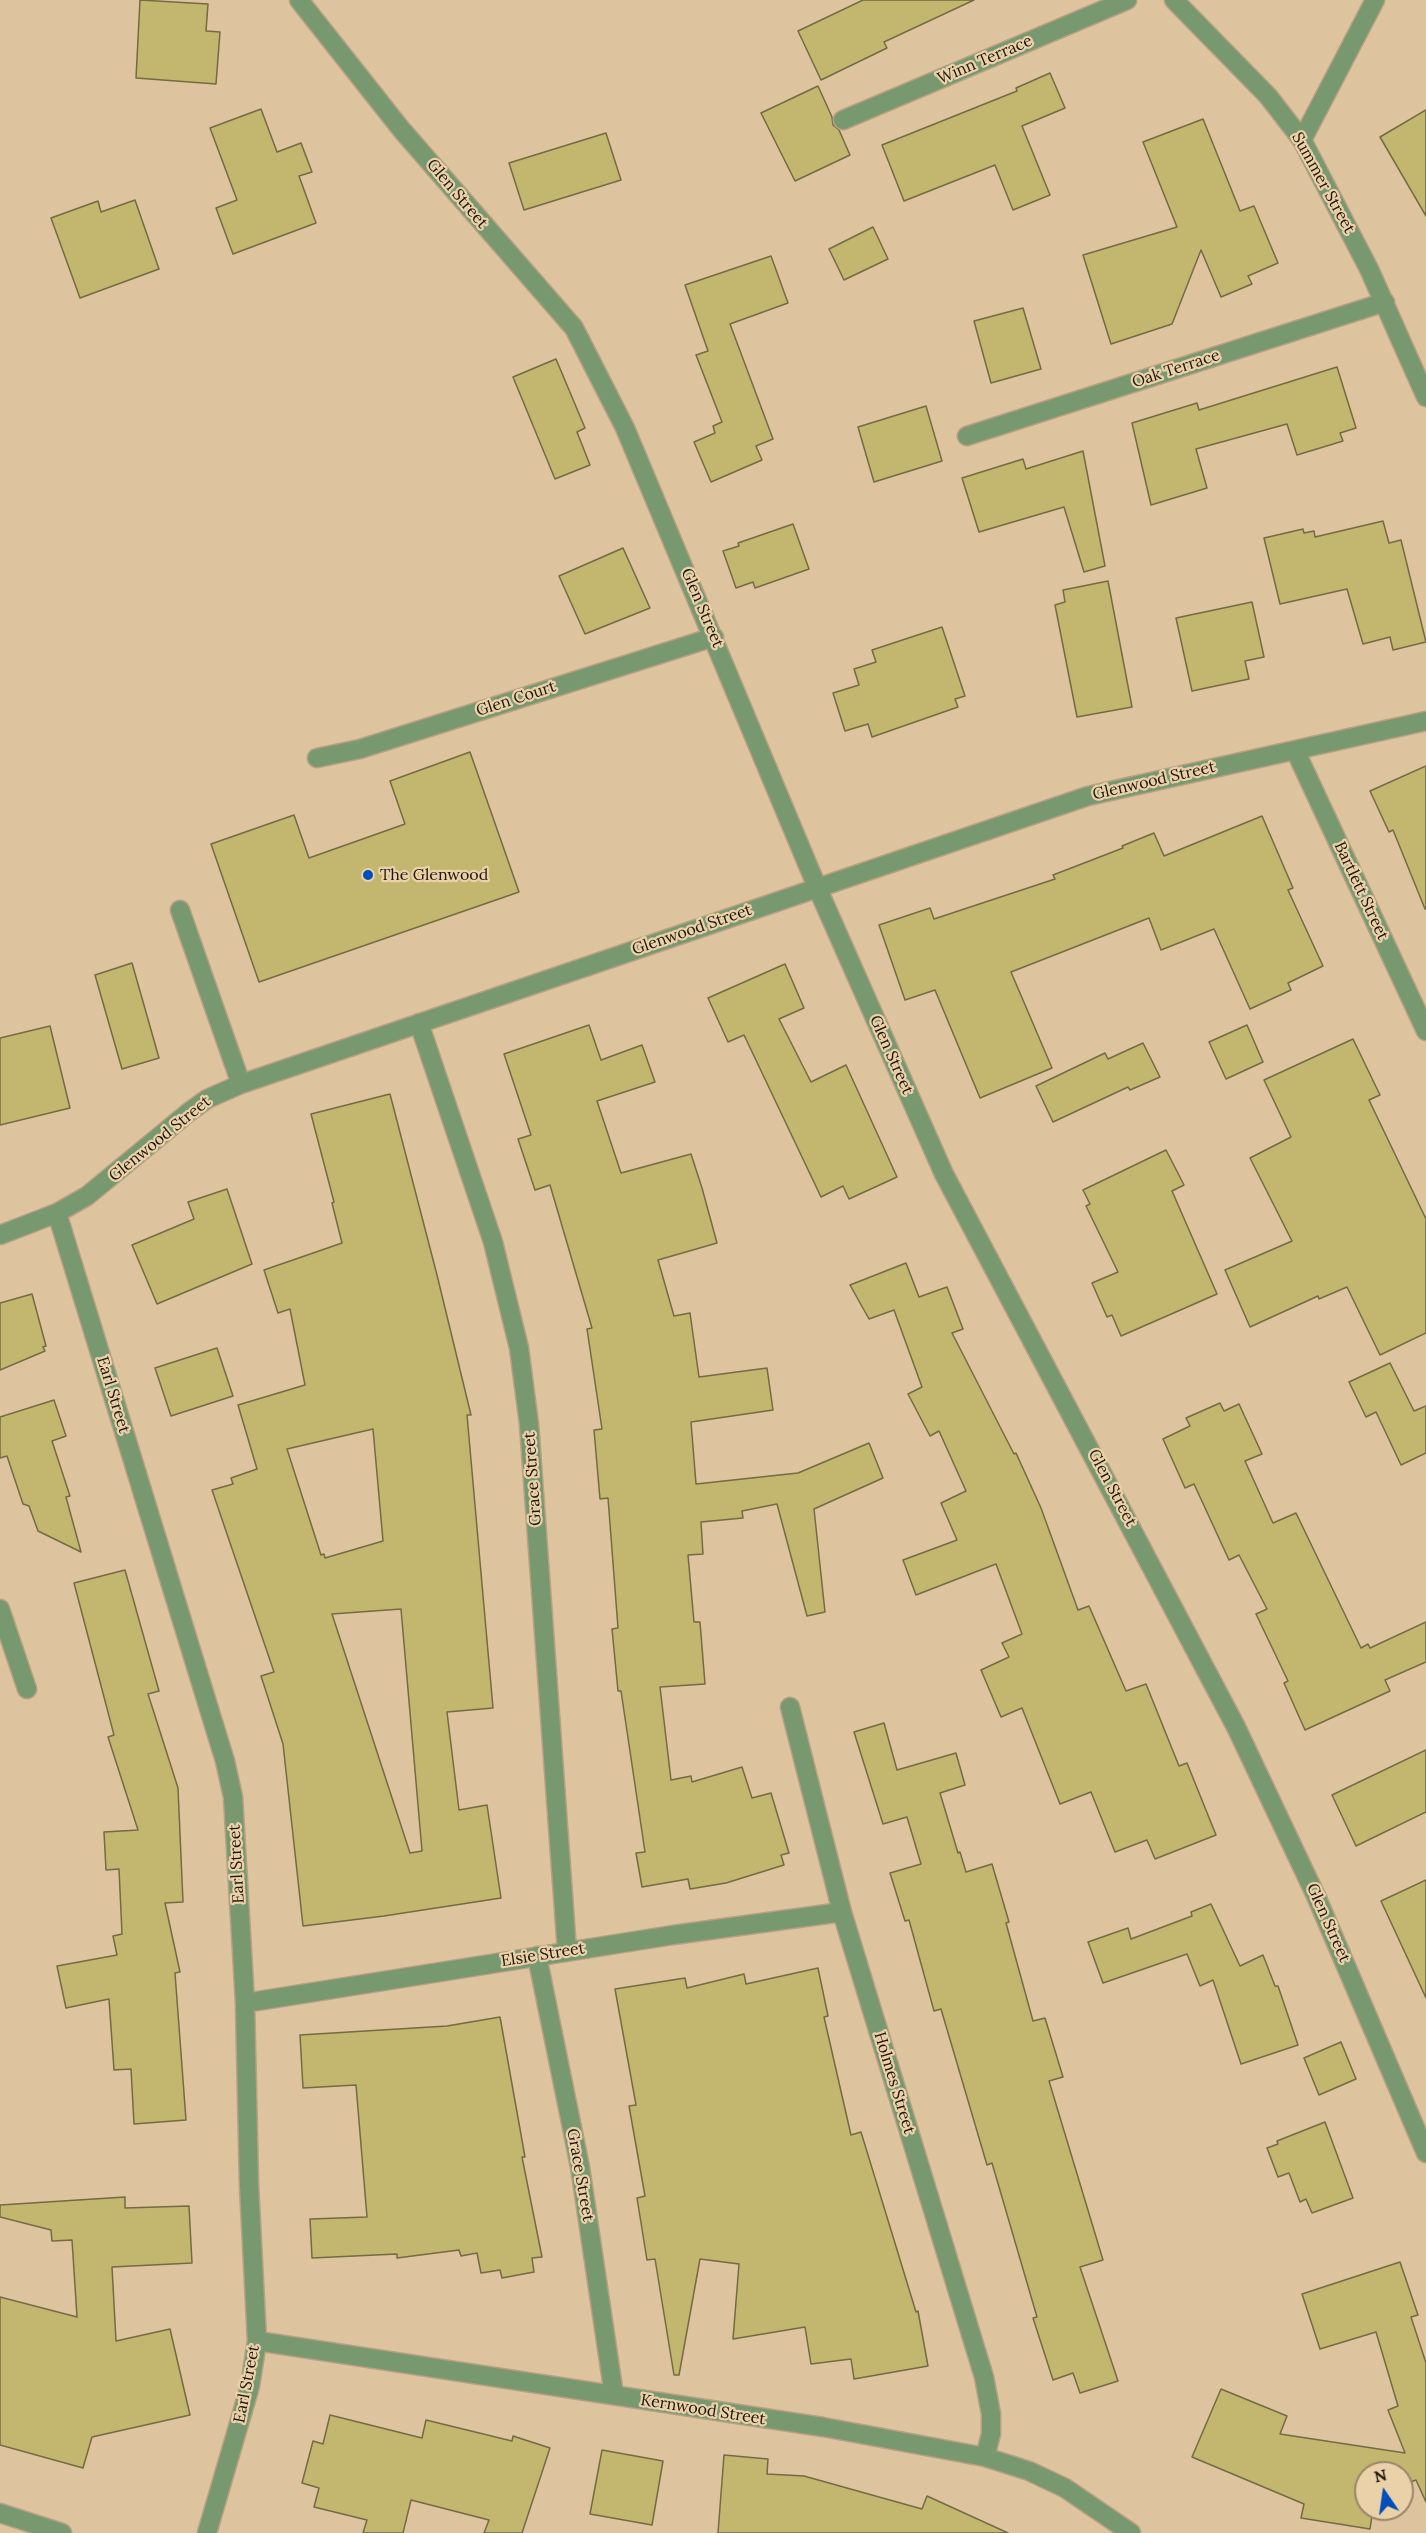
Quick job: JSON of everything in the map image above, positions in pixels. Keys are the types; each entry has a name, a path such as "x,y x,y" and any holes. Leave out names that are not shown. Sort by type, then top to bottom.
{"street":[{"name":"Glen Street","path":"299,0 401,129 574,328 625,428 817,887 944,1174 1236,1727 1316,1896 1426,2153"},
{"name":"Winn Terrace","path":"843,120 1126,0"},
{"name":"Summer Street","path":"1174,0 1268,96 1302,140 1385,302 1426,397"},
{"path":"1302,140 1375,0"},
{"name":"Oak Terrace","path":"967,436 1385,302"},
{"name":"Glen Court","path":"317,758 360,749 714,637"},
{"name":"Glenwood Street","path":"0,1235 57,1213 101,1186 207,1099 241,1084 1088,796 1426,721"},
{"name":"Bartlett Street","path":"1295,750 1426,1031"},
{"path":"180,910 241,1084"},
{"name":"Grace Street","path":"419,1023 493,1242 519,1348 528,1424 567,1951"},
{"name":"Earl Street","path":"57,1213 230,1779 233,1803 245,2003 249,2185 257,2341 250,2386 207,2533"},
{"path":"0,1609 27,1689"},
{"name":"Holmes Street","path":"790,1707 842,1912 984,2377 992,2414 986,2457"},
{"name":"Elsie Street","path":"245,2003 567,1951 842,1912"},
{"name":"Grace Street","path":"537,1956 580,2167 614,2395"},
{"name":"Kernwood Street","path":"257,2341 891,2438 986,2457 1029,2471 1065,2488 1131,2533"},
{"path":"0,2512 62,2533"}],"building":[{"path":"140,0 208,4 206,31 220,32 216,84 136,78"},
{"path":"863,0 974,0 884,42 887,48 821,80 798,31"},
{"path":"1050,73 1065,108 1022,126 1050,195 1013,210 995,165 904,201 882,145 1017,91 1016,88"},
{"path":"818,86 832,117 833,125 839,130 850,155 795,181 761,113"},
{"path":"261,109 277,152 301,143 312,172 299,176 316,223 233,254 216,208 237,200 210,128"},
{"path":"1426,110 1426,216 1380,137"},
{"path":"1203,119 1240,211 1254,206 1278,263 1248,276 1252,284 1221,297 1201,250 1172,324 1111,344 1083,255 1177,227 1143,142"},
{"path":"606,133 621,180 524,210 509,163"},
{"path":"135,200 159,269 80,298 51,218 98,201 101,212"},
{"path":"873,227 888,259 844,280 829,249"},
{"path":"771,256 788,303 730,324 773,439 756,446 762,460 711,482 694,442 715,433 713,426 722,422 696,355 708,351 685,285"},
{"path":"1023,308 1041,369 991,383 974,321"},
{"path":"556,359 585,428 577,432 590,465 555,479 513,377"},
{"path":"1337,367 1356,428 1340,433 1343,441 1297,455 1287,424 1196,449 1207,488 1151,505 1132,423 1197,403 1199,410"},
{"path":"926,406 942,461 874,482 858,427"},
{"path":"1083,451 1105,566 1084,572 1064,507 979,532 962,478 1023,459 1026,469"},
{"path":"1383,521 1389,543 1401,540 1426,642 1393,650 1390,637 1363,644 1347,589 1280,604 1264,538 1303,529 1304,533 1314,531 1315,537"},
{"path":"793,524 809,569 755,588 753,582 736,588 723,551 739,546 738,543"},
{"path":"623,548 650,608 585,634 559,576"},
{"path":"1108,581 1132,707 1077,717 1055,605 1065,602 1063,590"},
{"path":"1252,602 1264,657 1245,661 1249,679 1192,691 1176,618"},
{"path":"942,627 965,696 955,699 958,707 872,737 868,724 845,731 833,693 859,685 854,669 876,662 872,650"},
{"name":"The Glenwood","path":"470,752 519,892 259,982 211,844 294,815 309,858 405,824 390,781"},
{"path":"1426,766 1425,909 1393,830 1389,832 1370,791"},
{"path":"1262,816 1293,888 1288,890 1323,966 1288,983 1291,990 1250,1009 1214,929 1161,950 1149,918 1011,972 1052,1068 980,1098 935,990 905,1000 879,925 930,908 934,919 1055,879 1053,875 1123,848 1122,846 1154,833 1164,856"},
{"path":"132,963 159,1058 122,1069 95,975"},
{"path":"785,964 804,1008 779,1019 811,1082 846,1065 897,1177 849,1199 843,1186 821,1197 744,1035 728,1042 708,998"},
{"path":"589,1025 601,1060 642,1045 655,1082 597,1101 621,1173 691,1154 702,1188 717,1243 658,1260 674,1316 690,1313 699,1377 767,1368 773,1410 691,1422 696,1484 798,1473 869,1443 883,1478 814,1509 825,1612 807,1616 777,1504 742,1511 743,1518 701,1522 703,1554 688,1555 694,1622 700,1622 705,1684 660,1687 671,1780 691,1776 692,1782 742,1767 752,1798 771,1793 789,1853 781,1855 784,1865 726,1883 690,1889 688,1879 642,1887 636,1853 645,1852 621,1691 618,1691 612,1629 618,1628 608,1498 600,1499 594,1430 602,1429 587,1329 592,1328 550,1185 535,1190 518,1139 531,1135 504,1054"},
{"path":"1247,1025 1263,1062 1226,1079 1209,1042"},
{"path":"50,1026 70,1108 0,1125 0,1038"},
{"path":"1353,1039 1380,1095 1369,1100 1426,1219 1426,1333 1380,1355 1347,1287 1319,1299 1318,1296 1250,1327 1225,1270 1292,1241 1250,1158 1291,1137 1264,1080"},
{"path":"1143,1043 1160,1077 1130,1090 1128,1087 1053,1122 1036,1086 1105,1053 1108,1059"},
{"path":"390,1094 471,1415 467,1415 493,1708 447,1712 459,1810 487,1805 501,1898 303,1926 283,1744 261,1676 274,1672 212,1490 233,1484 231,1478 257,1469 238,1405 305,1385 290,1309 278,1313 264,1270 342,1243 332,1203 334,1202 311,1114","holes":["373,1429 383,1541 325,1558 324,1554 321,1555 287,1449","401,1609 422,1851 410,1853 332,1614"]},
{"path":"1166,1150 1184,1185 1172,1191 1217,1294 1121,1336 1112,1315 1107,1317 1092,1283 1118,1272 1086,1206 1090,1204 1083,1190"},
{"path":"227,1189 252,1264 157,1304 132,1245 194,1219 188,1202"},
{"path":"906,1263 919,1297 947,1287 963,1329 952,1333 1014,1454 1016,1453 1041,1508 1078,1610 1089,1606 1126,1691 1146,1684 1179,1766 1187,1763 1216,1835 1155,1859 1147,1840 1115,1852 1091,1792 1060,1804 1022,1708 1001,1717 981,1670 1009,1657 1002,1643 1022,1634 996,1564 916,1595 903,1560 957,1540 941,1503 966,1491 939,1431 930,1436 908,1394 922,1387 894,1310 869,1319 850,1285"},
{"path":"32,1294 46,1346 43,1347 45,1351 0,1370 0,1303"},
{"path":"217,1348 233,1396 171,1416 155,1368"},
{"path":"1390,1363 1414,1411 1426,1406 1426,1453 1401,1465 1376,1412 1366,1417 1349,1382"},
{"path":"54,1400 66,1436 52,1441 70,1496 66,1497 81,1552 38,1531 29,1506 23,1504 7,1456 0,1458 0,1417"},
{"path":"1220,1403 1224,1411 1239,1404 1262,1454 1245,1461 1273,1523 1296,1513 1361,1648 1368,1644 1370,1648 1426,1622 1426,1662 1385,1680 1390,1691 1305,1730 1284,1683 1288,1681 1256,1614 1267,1609 1239,1555 1229,1560 1194,1484 1185,1488 1163,1439 1190,1426 1186,1418"},
{"path":"125,1570 159,1691 148,1694 178,1788 183,1902 165,1903 180,1972 175,1973 186,2120 134,2124 131,2069 114,2070 109,1999 66,2008 57,1966 117,1955 113,1936 122,1934 119,1869 106,1870 104,1832 138,1830 108,1737 114,1735 74,1583"},
{"path":"884,1723 897,1770 956,1753 965,1785 940,1793 966,1872 992,1864 1033,2021 1045,2018 1063,2077 1049,2081 1103,2260 1080,2267 1118,2381 1080,2393 1073,2373 1053,2380 1033,2318 1037,2317 992,2163 987,2165 941,2009 934,2011 909,1920 905,1921 890,1873 921,1864 907,1817 883,1824 854,1732"},
{"path":"1426,1750 1426,1812 1356,1846 1332,1795"},
{"path":"1426,1880 1426,1998 1381,1901"},
{"path":"1211,1904 1240,1966 1263,1955 1275,1986 1278,1986 1298,2045 1241,2064 1213,1980 1200,1986 1187,1954 1103,1983 1088,1942 1128,1928 1131,1939 1192,1916 1191,1912"},
{"path":"818,1968 828,2016 824,2017 851,2135 861,2132 916,2312 918,2311 928,2366 854,2379 851,2359 811,2364 805,2327 733,2339 739,2264 700,2259 679,2375 674,2375 655,2259 647,2260 637,2198 645,2196 629,2106 636,2105 615,1989 685,1978 687,1988 744,1974 746,1984"},
{"path":"500,2017 525,2157 522,2157 542,2257 532,2258 534,2272 502,2278 500,2270 481,2273 477,2253 461,2256 459,2250 397,2258 397,2254 312,2258 310,2219 367,2217 356,2085 303,2088 300,2035 447,2026"},
{"path":"1341,2042 1356,2079 1319,2095 1304,2058"},
{"path":"1325,2122 1353,2198 1312,2213 1306,2199 1300,2202 1289,2173 1278,2177 1267,2148 1278,2144 1277,2141"},
{"path":"125,2197 125,2208 189,2206 192,2263 112,2267 116,2341 170,2329 190,2415 92,2437 83,2468 0,2445 0,2297 77,2317 72,2240 52,2241 51,2230 0,2217 0,2205"},
{"path":"1400,2262 1418,2315 1411,2317 1426,2363 1426,2502 1416,2480 1414,2481 1414,2461 1354,2461 1354,2521 1371,2521 1370,2529 1301,2518 1304,2504 1192,2457 1221,2389 1287,2416 1280,2434 1405,2453 1388,2410 1398,2406 1376,2332 1320,2349 1302,2294"},
{"path":"330,2415 422,2438 426,2420 512,2441 513,2436 550,2448 522,2533 484,2533 489,2520 411,2500 403,2533 363,2533 367,2520 314,2507 319,2488 302,2483 313,2441 323,2444"},
{"path":"602,2450 663,2461 652,2525 590,2514"},
{"path":"724,2455 768,2459 767,2474 804,2476 922,2509 927,2496 1008,2533 718,2533"}],"place":[{"name":"The Glenwood","path":"368,875"}]}
